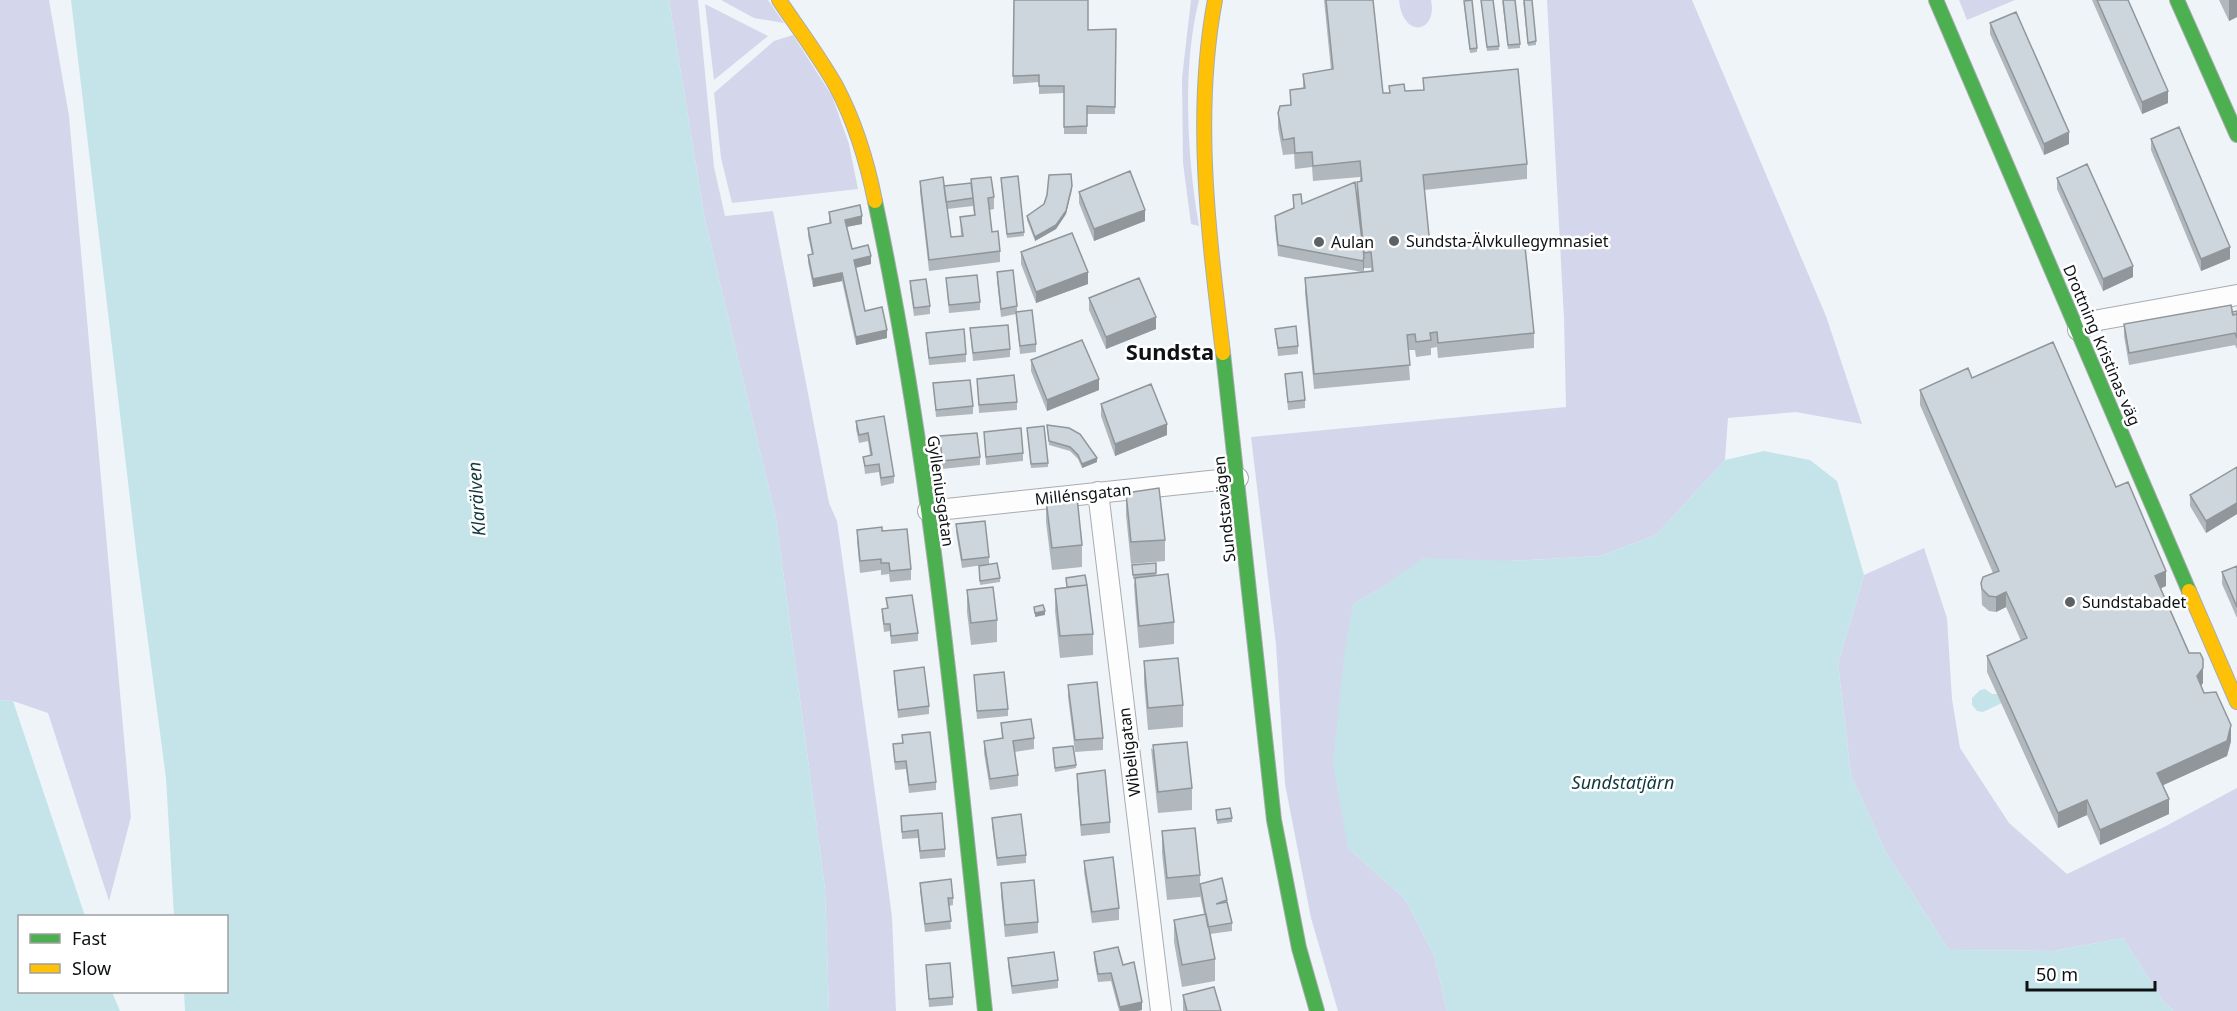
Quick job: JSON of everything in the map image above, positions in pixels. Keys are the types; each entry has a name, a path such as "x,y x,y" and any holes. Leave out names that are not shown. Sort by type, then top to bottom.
{"street":[{"name":"Gylleniusgatan","path":"779,0 832,77 851,117 866,167 906,368 928,511 985,1011"},
{"name":"Sundstavägen","path":"1215,0 1206,63 1206,164 1216,291 1272,807 1285,890 1303,966 1317,1011"},
{"name":"Drottning Kristinas väg","path":"1936,0 2237,702"},
{"path":"2177,0 2237,135"},
{"path":"2078,330 2099,320 2237,295"},
{"name":"Millénsgatan","path":"928,511 1238,478"},
{"name":"Wibeligatan","path":"1098,492 1161,1011"}],"shaded area":[{"path":"0,0 49,0 69,116 131,817 109,901 48,713 13,701 0,700"},
{"path":"669,0 698,0 714,167 725,216 773,211 829,503 837,521 892,917 896,1011 829,1011 825,889 776,518 705,220"},
{"path":"721,0 768,0 784,23 754,18"},
{"path":"1191,0 1199,0 1190,54 1188,113 1189,142 1199,226 1191,224 1183,163 1182,78"},
{"path":"1399,0 1431,0 1430,20 1425,25 1413,26 1407,22 1402,13"},
{"path":"1547,0 1692,0 1826,316 1862,424 1796,412 1728,418 1725,460 1656,535 1600,556 1510,561 1381,588 1353,604 1348,848 1405,899 1434,955 1447,1011 1338,1011 1311,918 1285,784 1276,645 1251,437 1566,407 1564,319"},
{"path":"1959,0 2015,0 1967,20"},
{"path":"705,4 768,36 714,80"},
{"path":"793,35 832,96 849,144 858,189 732,203 721,158 714,93 774,41"},
{"path":"1924,548 1947,618 1952,699 1960,748 2009,823 2067,874 2164,827 2237,788 2237,1011 2173,1011 2163,1001 2123,938 2054,951 1949,950 1886,853 1851,775 1838,664 1864,575"}],"water":[{"name":"Klarälven","path":"71,0 669,0 705,220 776,518 825,889 829,1011 185,1011 184,993 228,993 228,915 174,915 166,778 137,558"},
{"name":"Sundstatjärn","path":"1764,451 1810,460 1837,481 1864,575 1838,664 1851,775 1886,853 1949,950 2054,951 2123,938 2163,1001 2173,1011 1447,1011 1434,955 1405,899 1348,848 1333,763 1345,649 1353,604 1381,588 1423,558 1510,561 1600,556 1656,535 1725,460"},
{"path":"1985,689 1992,694 1997,694 2002,703 1983,712 1977,711 1972,705 1972,698 1980,690"},
{"path":"0,700 13,701 85,915 18,915 18,993 112,993 120,1011 0,1011"}],"building":[{"path":"1014,0 1088,0 1088,30 1116,29 1115,107 1087,106 1087,126 1064,127 1064,86 1039,86 1039,75 1013,76"},
{"name":"Sundsta-Älvkullegymnasiet","path":"1326,0 1373,0 1383,93 1390,93 1389,86 1404,84 1405,91 1424,90 1423,78 1518,69 1527,164 1423,175 1430,246 1524,237 1534,333 1438,343 1437,332 1430,333 1431,340 1416,342 1415,334 1407,335 1410,365 1314,374 1305,278 1373,271 1371,252 1364,253 1357,182 1362,181 1360,161 1313,166 1312,152 1295,153 1294,138 1283,140 1278,113 1280,106 1291,105 1290,90 1305,88 1303,74 1333,69"},
{"path":"1472,0 1477,48 1470,49 1464,1"},
{"path":"1481,0 1493,0 1499,46 1487,47"},
{"path":"1503,0 1515,0 1520,44 1508,45"},
{"path":"1524,0 1532,0 1536,41 1528,43"},
{"path":"2097,0 2128,0 2168,91 2142,102"},
{"path":"2016,12 2069,132 2044,144 1990,23"},
{"path":"2179,127 2230,247 2201,259 2151,139"},
{"path":"2087,164 2133,266 2103,279 2057,178"},
{"path":"1130,171 1145,210 1094,229 1079,192"},
{"path":"1071,174 1072,186 1066,211 1056,225 1035,237 1027,216 1044,204 1049,175"},
{"path":"1018,176 1024,232 1007,234 1001,178"},
{"path":"943,177 951,237 963,236 960,217 975,215 971,179 991,177 994,197 988,198 992,232 998,231 1000,251 929,260 920,181"},
{"name":"Aulan","path":"1355,182 1363,261 1278,245 1275,216 1294,208 1293,195 1301,194 1302,204"},
{"path":"971,183 973,198 946,202 944,186"},
{"path":"860,205 862,216 845,220 852,249 868,245 871,256 854,260 865,311 882,307 887,330 856,337 842,273 813,279 808,255 813,254 808,228 831,223 829,212"},
{"path":"1072,233 1088,272 1036,292 1021,252"},
{"path":"1013,270 1017,306 1001,309 997,272"},
{"path":"977,275 980,302 949,305 946,278"},
{"path":"1139,278 1156,317 1106,337 1089,298"},
{"path":"926,279 930,306 914,308 910,281"},
{"path":"2231,305 2233,315 2237,314 2237,338 2235,333 2129,353 2124,324"},
{"path":"1032,310 1036,344 1020,346 1016,312"},
{"path":"1008,325 1010,349 973,353 970,328"},
{"path":"1296,326 1298,346 1278,348 1275,329"},
{"path":"964,329 966,354 929,358 926,333"},
{"path":"1082,340 1099,379 1047,400 1031,360"},
{"name":"Sundstabadet","path":"2053,342 2116,487 2128,482 2166,571 2155,576 2189,653 2200,653 2203,659 2203,668 2197,676 2204,693 2216,692 2231,725 2227,741 2157,773 2169,799 2100,830 2087,800 2058,813 1987,656 2027,638 2006,592 1996,597 1989,596 1982,589 1983,577 1999,571 1920,390 1968,368 1972,378"},
{"path":"1302,372 1305,400 1288,402 1285,374"},
{"path":"1014,375 1017,402 979,405 977,379"},
{"path":"970,380 973,406 936,410 933,383"},
{"path":"1151,384 1167,424 1115,444 1101,404"},
{"path":"884,416 894,476 881,478 879,464 865,466 863,457 872,455 868,433 859,435 856,421"},
{"path":"1047,425 1069,428 1080,434 1097,458 1082,464 1078,455 1070,447 1049,441"},
{"path":"1044,426 1048,463 1031,464 1027,428"},
{"path":"1021,428 1023,453 986,457 984,432"},
{"path":"977,433 980,457 942,461 940,436"},
{"path":"2237,467 2237,503 2206,521 2190,495"},
{"path":"1159,488 1165,540 1131,542 1126,493"},
{"path":"1077,497 1082,545 1052,548 1046,500"},
{"path":"985,521 989,557 962,560 956,524"},
{"path":"882,527 882,531 907,529 911,569 890,571 889,563 881,563 881,559 860,561 857,530"},
{"path":"997,563 1000,578 980,581 979,566"},
{"path":"1156,563 1156,573 1133,575 1132,565"},
{"path":"2237,566 2237,607 2222,572"},
{"path":"1168,574 1174,622 1139,626 1135,578"},
{"path":"1085,575 1087,585 1067,587 1066,578"},
{"path":"1087,585 1093,634 1060,636 1055,589"},
{"path":"993,587 997,620 971,623 967,590"},
{"path":"912,595 918,633 891,636 890,624 884,624 882,609 888,608 886,598"},
{"path":"1043,605 1045,611 1035,613 1034,607"},
{"path":"1178,658 1183,705 1148,708 1144,661"},
{"path":"924,667 929,706 898,710 894,671"},
{"path":"1004,672 1008,709 977,711 974,675"},
{"path":"1097,682 1103,738 1075,740 1068,685"},
{"path":"1031,719 1034,738 1013,741 1018,775 990,779 984,741 1003,738 1001,723"},
{"path":"930,732 936,782 909,785 906,761 895,762 893,744 903,743 902,735"},
{"path":"1187,742 1192,788 1158,792 1153,745"},
{"path":"1073,746 1076,765 1055,768 1053,748"},
{"path":"1105,770 1110,822 1081,825 1077,774"},
{"path":"1230,808 1232,818 1217,820 1216,810"},
{"path":"942,813 945,849 920,851 918,830 902,832 901,816"},
{"path":"1021,814 1026,855 997,858 992,818"},
{"path":"1195,828 1200,875 1167,878 1162,831"},
{"path":"1113,857 1119,908 1092,912 1084,861"},
{"path":"1222,878 1227,900 1216,904 1227,902 1232,923 1208,927 1200,884"},
{"path":"951,879 953,898 948,898 951,921 925,924 920,883"},
{"path":"1034,880 1038,922 1005,925 1001,883"},
{"path":"1206,914 1215,959 1182,965 1174,920"},
{"path":"1118,947 1123,965 1134,962 1142,1002 1120,1007 1111,973 1098,974 1094,952"},
{"path":"1054,952 1058,980 1012,986 1008,958"},
{"path":"950,963 953,997 929,999 926,965"},
{"path":"1214,987 1221,1011 1187,1011 1183,995"}],"traffic: fast":[{"path":"1936,0 2189,591"},
{"path":"2177,0 2237,135"},
{"path":"875,201 912,402 941,604 985,1011"},
{"path":"1223,353 1274,820 1299,948 1317,1011"}],"traffic: slow":[{"path":"779,0 823,64 843,100 860,142 875,201"},
{"path":"1215,0 1208,44 1204,132 1209,221 1223,353"},
{"path":"2189,591 2237,702"}],"place":[{"name":"Sundsta-Älvkullegymnasiet","path":"1394,241"},
{"name":"Aulan","path":"1319,242"},
{"name":"Sundstabadet","path":"2070,602"}],"district":[{"name":"Sundsta","path":"1170,352"}]}
